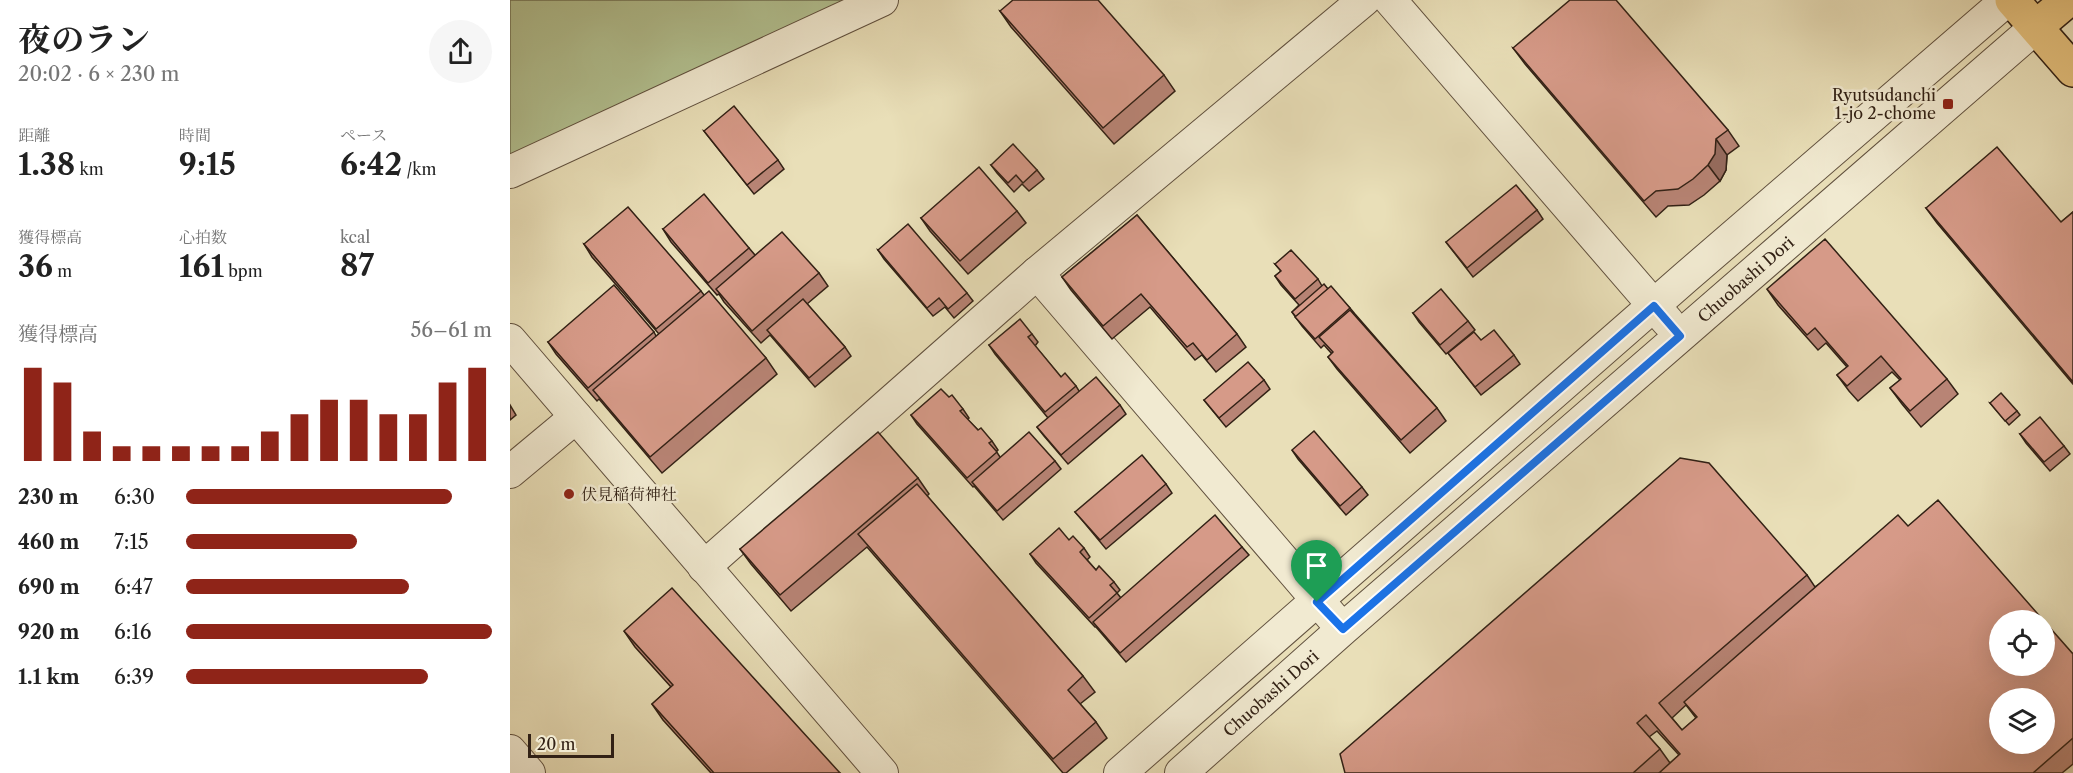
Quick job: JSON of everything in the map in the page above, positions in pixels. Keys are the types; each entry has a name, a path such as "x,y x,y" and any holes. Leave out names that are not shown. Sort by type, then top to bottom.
{"main road":[{"path":"2012,0 2073,70"},
{"name":"Chuobashi Dori","path":"2036,27 2067,4"}],"street":[{"path":"510,172 882,0"},
{"path":"704,567 1037,273 1364,0"},
{"path":"1390,0 1680,336"},
{"path":"1120,773 2007,0"},
{"name":"Chuobashi Dori","path":"1181,773 1343,629 2036,27"},
{"path":"1037,273 1317,602 1343,629"},
{"path":"510,340 882,773"},
{"path":"510,472 576,417"},
{"path":"510,751 529,773"}],"green space":[{"path":"510,0 857,0 510,159"}],"building":[{"path":"1013,0 1098,0 1164,75 1103,128 1000,11"},
{"path":"1570,0 1616,0 1728,130 1716,139 1715,154 1708,165 1678,189 1656,191 1644,201 1513,48"},
{"path":"734,106 778,160 747,185 704,131"},
{"path":"1013,144 1037,170 1023,183 1016,175 1008,183 991,165"},
{"path":"1997,147 2061,222 2073,212 2073,382 1926,208"},
{"path":"979,167 1017,211 960,261 921,218"},
{"path":"1516,185 1537,210 1467,268 1446,242"},
{"path":"704,194 749,248 708,283 663,229"},
{"path":"628,207 701,291 656,329 584,244"},
{"path":"1137,215 1237,334 1207,360 1193,343 1187,347 1141,294 1103,326 1062,277"},
{"path":"908,224 967,293 948,309 939,298 927,308 878,250"},
{"path":"782,232 819,273 752,331 716,289"},
{"path":"1825,239 1947,379 1910,411 1890,388 1901,379 1881,356 1847,386 1837,375 1848,366 1815,328 1807,335 1767,289"},
{"path":"1291,250 1318,279 1295,299 1275,276 1281,271 1275,264"},
{"path":"1324,284 1328,289 1296,317 1292,312"},
{"path":"614,285 654,332 588,388 548,342"},
{"path":"1331,286 1350,308 1315,339 1295,317"},
{"path":"1441,289 1468,321 1440,345 1413,313"},
{"path":"709,291 766,358 650,457 593,390"},
{"path":"803,299 845,347 809,378 767,330"},
{"path":"1350,310 1437,408 1401,440 1328,357 1333,352 1319,337"},
{"path":"1020,319 1032,334 1028,337 1061,377 1065,373 1076,386 1045,412 989,345"},
{"path":"1494,330 1514,355 1475,387 1448,353 1474,332 1481,340"},
{"path":"1248,362 1264,380 1219,418 1204,400"},
{"path":"1096,377 1120,405 1061,455 1037,427"},
{"path":"941,389 949,397 952,395 963,409 960,411 978,430 981,428 992,441 989,443 997,452 967,478 911,415"},
{"path":"2001,393 2017,411 2005,421 1990,403"},
{"path":"2040,417 2064,446 2044,462 2020,434"},
{"path":"1314,431 1362,487 1340,506 1292,450"},
{"path":"878,432 918,478 780,595 740,549"},
{"path":"1029,432 1055,461 997,511 972,482"},
{"path":"1142,455 1166,484 1100,540 1075,512"},
{"path":"1680,458 1709,463 1807,575 1659,703 1682,730 1697,717 1684,702 1898,515 1908,526 1938,500 2034,610 1989,610 1989,676 2055,676 2055,633 2073,654 2073,738 2055,754 2055,688 1989,688 1989,754 2055,754 2033,773 1659,773 1680,754 1646,715 1637,723 1660,749 1633,773 1345,773 1340,754"},
{"path":"917,484 1083,676 1068,690 1096,722 1053,759 858,534"},
{"path":"1215,515 1242,547 1120,653 1093,622"},
{"path":"1059,528 1069,540 1073,536 1084,548 1080,552 1096,570 1099,566 1114,582 1110,585 1117,593 1089,618 1030,554"},
{"path":"672,588 840,773 714,773 652,704 673,685 624,631"}],"place":[{"name":"Ryutsudanchi 1-jo 2-chome","path":"1948,104"},
{"name":"伏見稲荷神社","path":"569,494"}],"route":[{"path":"1654,306 1680,336 1343,629 1317,602 1654,306"}]}
